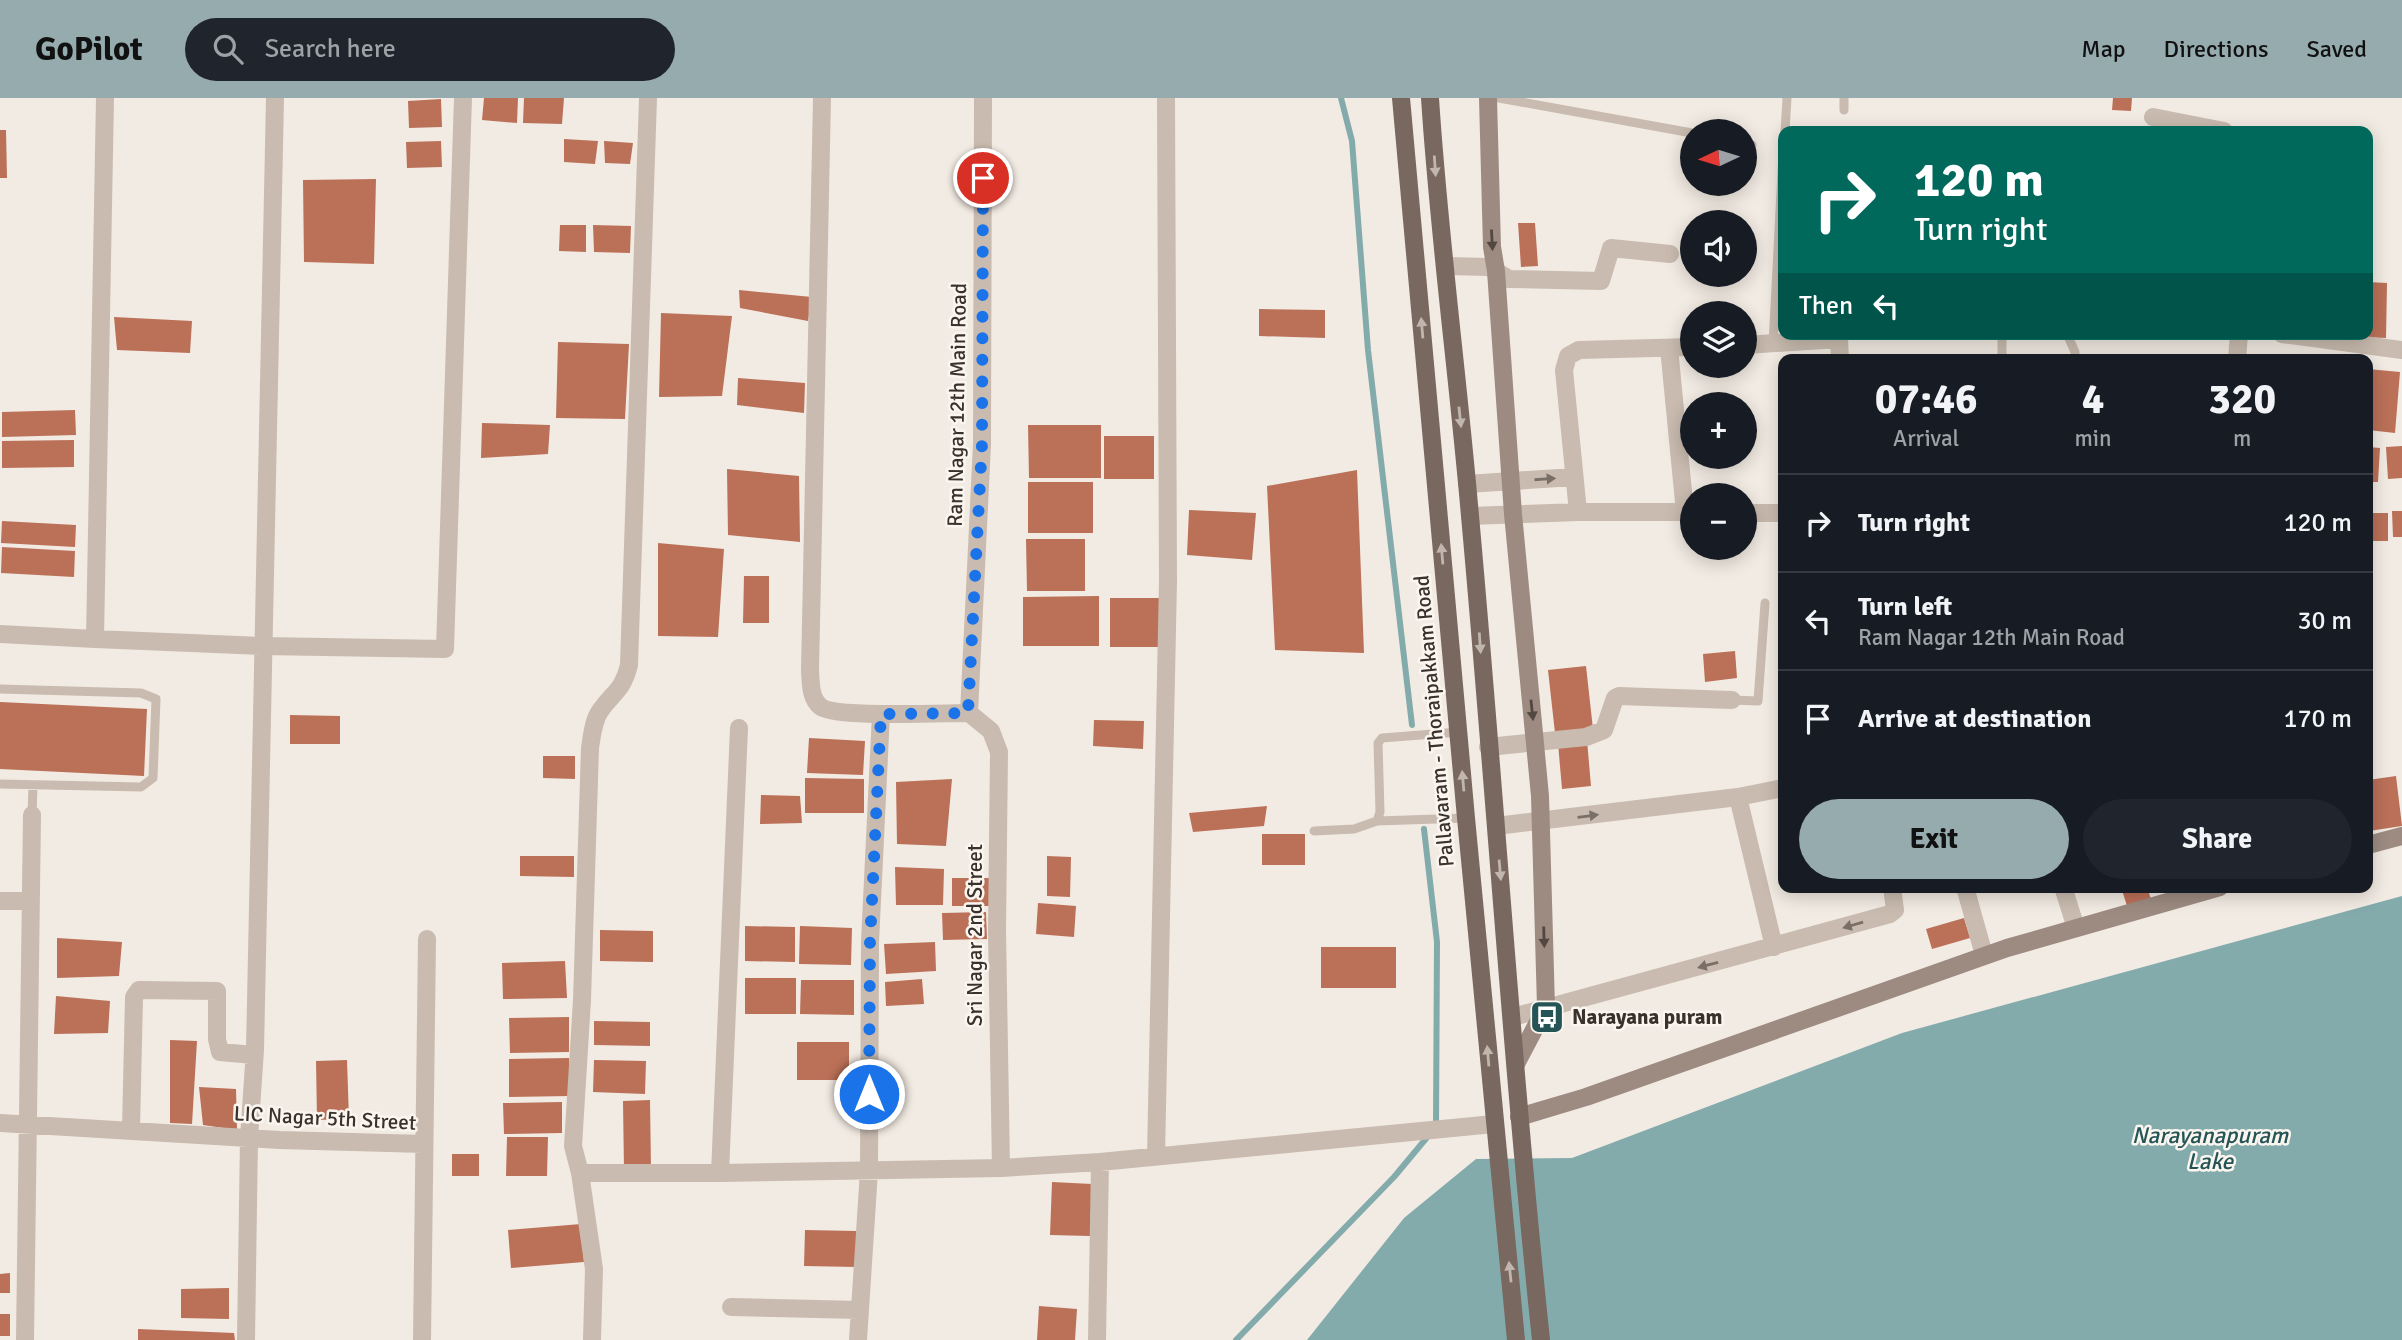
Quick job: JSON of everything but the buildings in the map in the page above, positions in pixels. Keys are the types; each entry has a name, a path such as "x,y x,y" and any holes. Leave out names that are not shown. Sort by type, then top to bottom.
{"main road":[{"name":"Pallavaram - Thoraipakkam Road","path":"1401,98 1494,1124 1517,1340"},
{"path":"1430,98 1437,203 1470,516 1513,1017 1519,1117 1541,1340"}],"street":[{"path":"96,639 105,98"},
{"path":"246,1340 275,98"},
{"path":"0,634 263,646 445,649 463,98"},
{"path":"592,1340 594,1269 580,1173 573,1146 584,961 590,748 599,712 624,683 629,665 648,98"},
{"path":"822,98 810,671 812,695 819,706 829,711 881,714 968,713"},
{"name":"Ram Nagar 12th Main Road","path":"968,713 982,444 983,98"},
{"path":"1157,1156 1168,582 1166,98"},
{"path":"1488,98 1492,247 1496,271 1513,514 1540,796 1546,1007 1516,1064"},
{"path":"2153,117 2199,126"},
{"path":"1445,266 1489,267 1509,279 1601,281 1611,248 1671,254"},
{"path":"1757,345 1826,340"},
{"path":"2327,340 2402,350"},
{"path":"1670,348 1685,483"},
{"path":"1578,512 1564,370 1568,356 1579,350 1680,348"},
{"path":"1467,484 1574,477"},
{"path":"1470,516 1680,512"},
{"path":"1757,513 1778,513"},
{"path":"1488,747 1586,737 1604,730 1615,698 1619,696 1732,700"},
{"name":"Sri Nagar 2nd Street","path":"968,713 991,731 999,752 997,930 1001,1168"},
{"path":"858,1340 869,1171 870,942 881,714"},
{"path":"720,1173 739,728"},
{"path":"1496,826 1738,797 1778,789"},
{"path":"1738,797 1774,947"},
{"path":"25,1340 32,815"},
{"path":"2373,844 2402,836"},
{"path":"1513,1017 1890,914 1895,910 1893,893"},
{"path":"1967,893 1984,955"},
{"path":"2065,893 2076,928"},
{"path":"1519,1117 1586,1097 1984,955 2076,928 2166,895"},
{"path":"0,901 31,901"},
{"path":"424,1144 427,939"},
{"path":"131,1130 134,997 139,990 218,991 217,1039 220,1052 254,1055"},
{"name":"LIC Nagar 5th Street","path":"0,1124 249,1138 424,1144 422,1340"},
{"path":"580,1173 1001,1168 1100,1162 1494,1124"},
{"path":"1097,1340 1100,1162"},
{"path":"732,1307 860,1310"}],"lane":[{"path":"1499,98 1680,131"},
{"path":"1784,126 1787,98"},
{"path":"1844,98 1844,110"},
{"path":"1773,344 1778,249"},
{"path":"1732,700 1758,701 1765,603"},
{"path":"0,689 141,693 156,699 153,778 141,787 0,784"},
{"path":"1377,821 1380,812 1378,743 1382,738 1459,732"},
{"path":"32,815 33,786"},
{"path":"1314,831 1354,828 1377,821 1466,818"}],"water":[{"name":"Narayanapuram Lake","path":"2402,896 2402,1340 1307,1340 1404,1218 1476,1159 1572,1158 1902,1033"}],"waterway":[{"path":"1341,98 1352,141 1368,350 1412,725"},
{"path":"1424,829 1437,942 1436,1127"},
{"path":"1236,1340 1394,1177 1429,1135"}],"place":[{"name":"Narayana puram","path":"1547,1017"}],"route":[{"path":"869,1094 870,942 881,714 968,713 982,444 983,178"}]}
